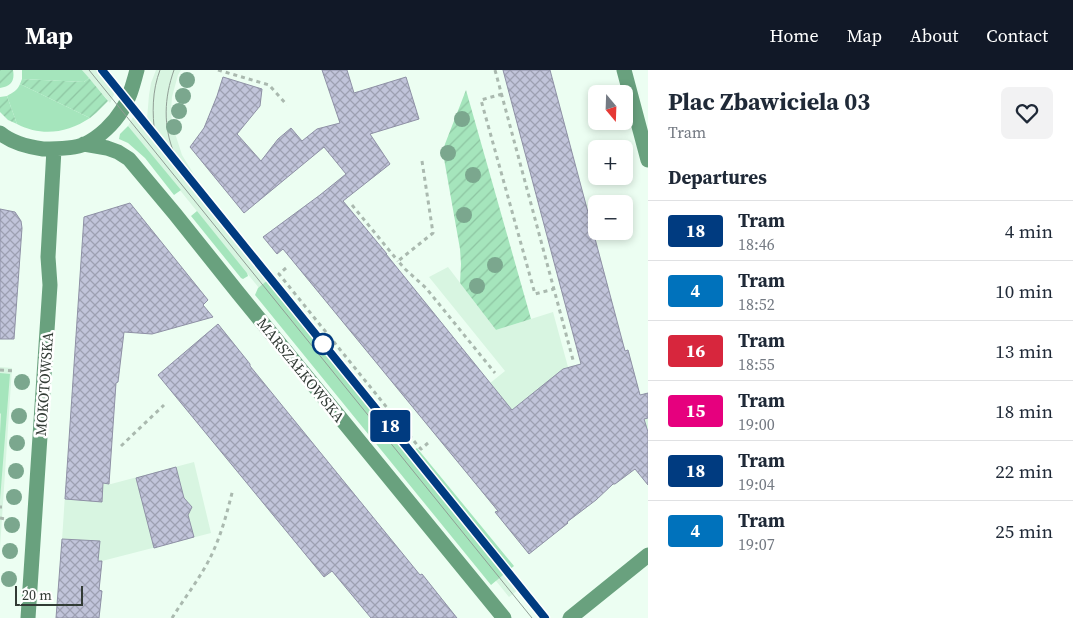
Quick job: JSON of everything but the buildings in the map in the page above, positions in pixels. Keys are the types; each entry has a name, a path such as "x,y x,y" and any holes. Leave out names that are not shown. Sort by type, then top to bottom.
{"street":[{"path":"0,133 18,144 39,148 54,149 84,144 113,123 122,110 132,88 137,70"},
{"path":"624,70 648,160"},
{"name":"MARSZAŁKOWSKA","path":"84,144 107,148 129,159 504,618"},
{"name":"MOKOTOWSKA","path":"28,618 50,284 48,257 54,149"},
{"path":"570,618 648,555"}],"path":[{"path":"218,70 269,85 287,104"},
{"path":"495,70 573,360"},
{"path":"502,94 481,100 535,294 554,289"},
{"path":"398,261 434,233 422,161"},
{"path":"352,205 405,269 426,288 495,373"},
{"path":"286,268 279,274 420,450 428,443"},
{"path":"0,370 16,371"},
{"path":"121,446 164,405"},
{"path":"172,618 203,571 218,540 233,488"},
{"path":"0,518 6,519"}],"shaded area":[{"path":"82,70 109,70 119,84 110,103"},
{"path":"156,70 181,70 172,97 172,124 182,155 198,181 524,585 509,597 128,126 138,108 147,119 151,83"},
{"path":"448,267 496,330 553,312 568,367 628,350 638,393 640,395 648,393 648,479 634,468 618,479 619,481 567,521 568,523 529,554 495,512 497,510 432,430 505,371 429,277"},
{"path":"0,367 12,368 0,548"},
{"path":"194,462 211,533 102,561 61,556 66,479 111,484"}],"green space":[{"path":"0,70 13,70 13,80 7,86 0,88"},
{"path":"22,70 82,70 89,78 84,82 22,79"},
{"path":"89,78 108,101 90,118 20,84 22,79 84,82"},
{"path":"20,84 90,118 63,130 45,132 36,131 17,124 7,96 16,90"},
{"path":"466,90 531,319 496,330 460,283 460,249 443,153"},
{"path":"7,96 17,124 8,120 0,112 0,97"},
{"path":"128,126 181,190 174,195 145,158 128,143 119,139 120,134"},
{"path":"197,211 248,276 243,279 241,278 191,216"},
{"path":"268,280 408,454 417,448 514,566 491,585 255,295 258,288"},
{"path":"0,373 10,374 0,500 1,414"}],"tram line":[{"path":"89,70 532,618"},
{"path":"102,70 546,618"},
{"name":"18","path":"102,70 545,618"},
{"path":"155,135 153,102 160,70"},
{"path":"174,70 168,91 166,112 168,133 174,153"}]}
